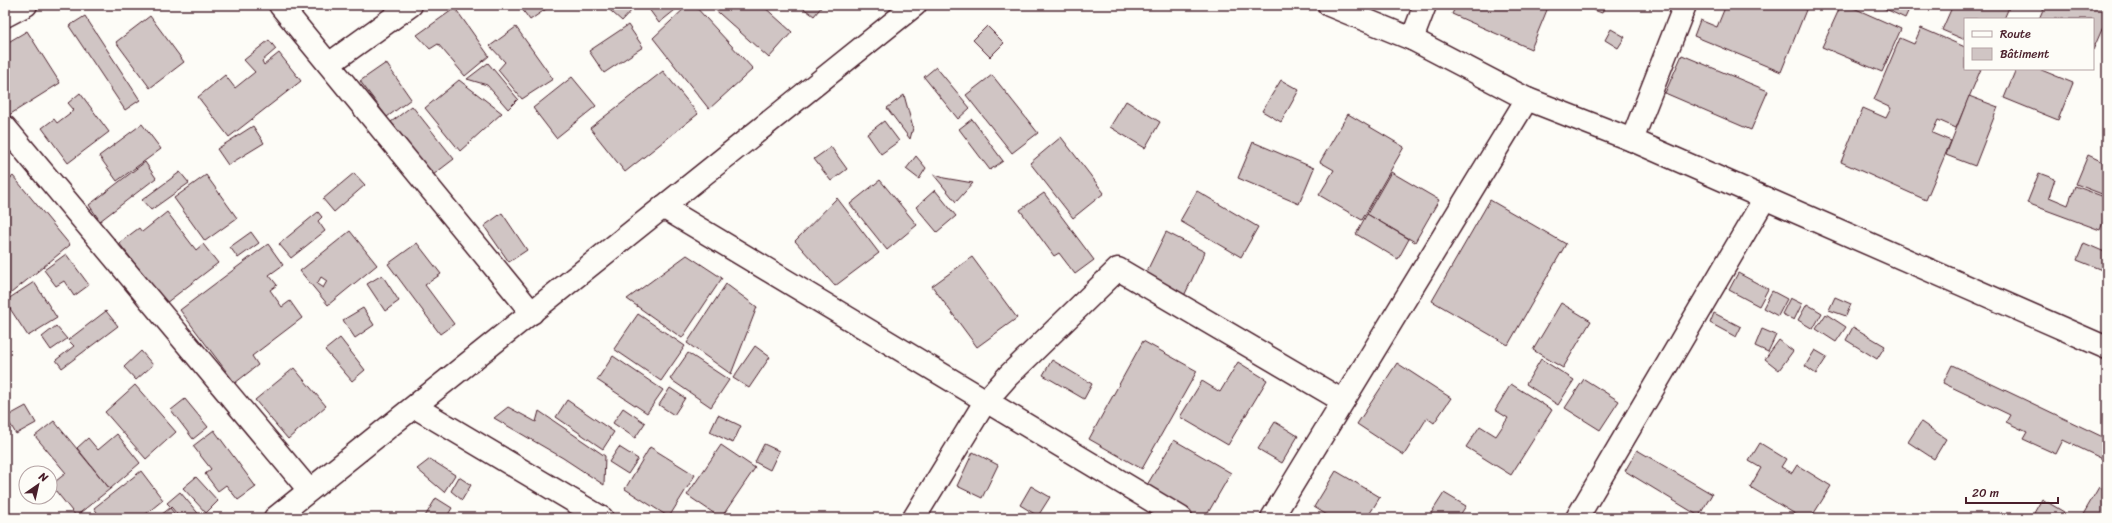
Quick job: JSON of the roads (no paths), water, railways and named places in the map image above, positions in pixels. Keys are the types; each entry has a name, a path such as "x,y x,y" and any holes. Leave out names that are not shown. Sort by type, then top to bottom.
{"street":[{"path":"5,16 26,5"},
{"path":"280,5 532,313"},
{"path":"329,64 411,5"},
{"path":"275,518 915,5"},
{"path":"1330,5 1412,39 1527,99 1632,140 2107,348"},
{"path":"1412,39 1425,5"},
{"path":"1632,140 1685,5"},
{"path":"1272,518 1527,99"},
{"path":"9,141 309,490"},
{"path":"1577,518 1765,198"},
{"path":"663,208 1181,518"},
{"path":"914,518 985,402 1008,376 1118,269 1343,401"},
{"path":"415,407 602,518"}]}
